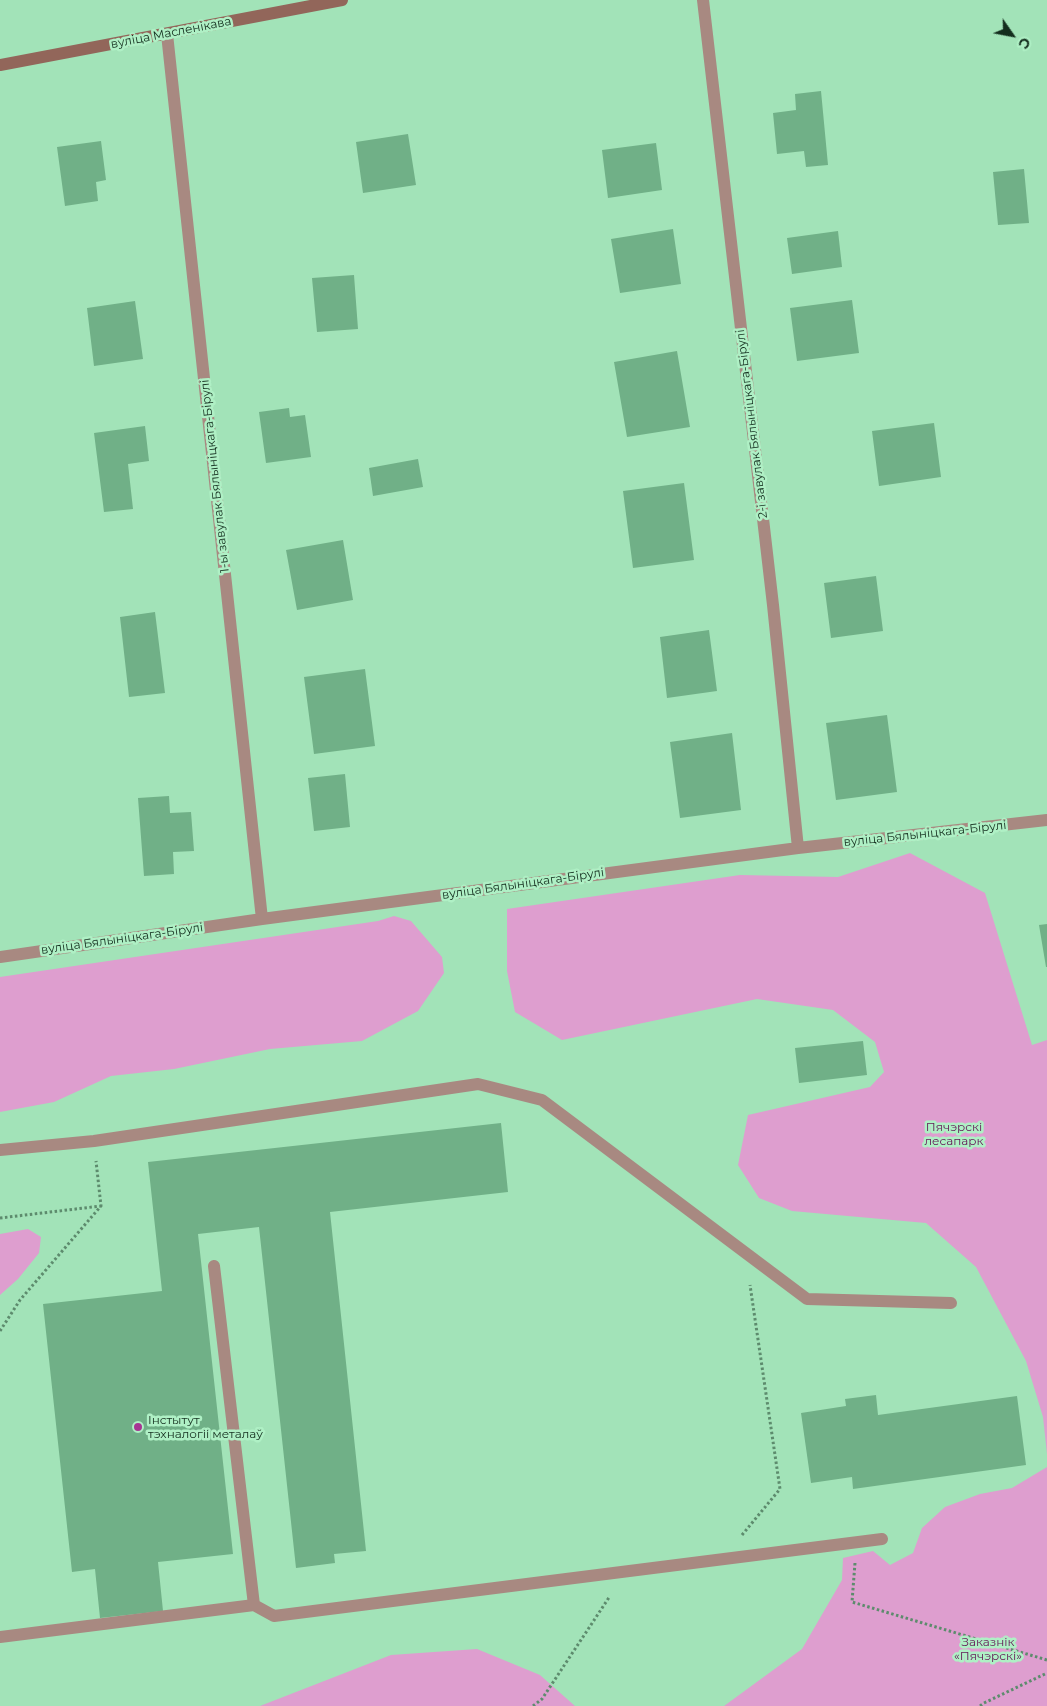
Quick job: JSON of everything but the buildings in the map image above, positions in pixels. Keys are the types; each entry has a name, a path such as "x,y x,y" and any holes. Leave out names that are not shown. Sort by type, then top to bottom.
{"main road":[{"name":"вуліца Масленікава","path":"0,64 342,0"}],"street":[{"name":"2-і завулак Бялыніцкага-Бірулі","path":"703,0 773,605 798,848"},
{"name":"1-ы завулак Бялыніцкага-Бірулі","path":"167,34 262,919"},
{"name":"вуліца Бялыніцкага-Бірулі","path":"0,957 262,919 798,848 1047,820"},
{"path":"0,1150 94,1141 478,1084 542,1100 808,1299 951,1303"},
{"path":"214,1266 254,1605"},
{"path":"0,1637 254,1605 274,1616 882,1539"}],"path":[{"path":"0,1331 20,1300 101,1206 94,1141"},
{"path":"0,1218 101,1206"},
{"path":"723,1559 780,1490 746,1253"},
{"path":"856,1542 852,1602 1047,1660"},
{"path":"533,1706 542,1699 626,1571"},
{"path":"980,1706 1047,1673"}],"green space":[{"name":"Пячэрскі лесапарк","path":"910,853 985,893 1032,1045 1047,1040 1047,1454 1043,1417 1026,1361 976,1267 926,1223 792,1211 759,1198 738,1165 748,1115 870,1087 884,1072 875,1042 833,1010 757,999 562,1040 515,1012 507,971 507,909 740,875 838,877"},
{"path":"394,916 411,921 442,957 444,973 418,1011 362,1041 270,1049 174,1069 111,1076 54,1102 0,1112 0,977 378,921"},
{"path":"28,1229 41,1237 39,1253 18,1279 0,1295 0,1234"},
{"name":"Заказнік «Пячэрскі»","path":"1047,1467 1047,1706 724,1706 802,1649 842,1580 843,1558 873,1551 890,1565 913,1553 922,1528 945,1507 980,1494 1012,1488"},
{"path":"477,1649 540,1675 575,1706 260,1706 391,1655"}],"place":[{"name":"Інстытут тэхналогіі металаў","path":"138,1427"}]}
